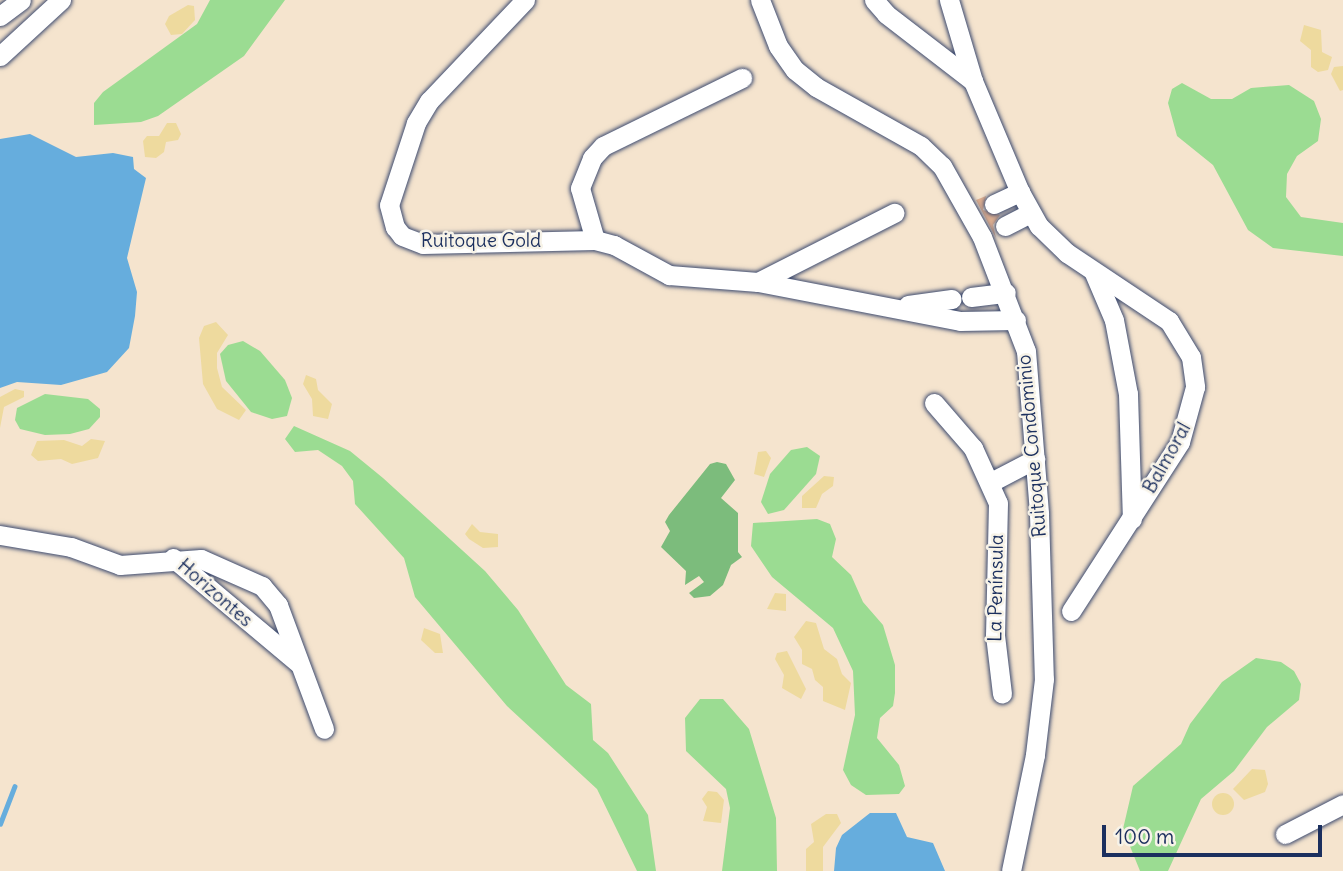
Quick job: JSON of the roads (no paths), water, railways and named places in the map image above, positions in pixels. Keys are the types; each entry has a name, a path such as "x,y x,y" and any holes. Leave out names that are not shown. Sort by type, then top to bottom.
{"street":[{"path":"0,16 21,0"},
{"path":"0,56 61,0"},
{"name":"Ruitoque Gold","path":"525,0 429,101 405,148 390,217 402,236 423,244 595,240 614,245 669,275 758,282 960,321 1016,320"},
{"name":"Ruitoque Condominio","path":"760,0 778,46 795,70 816,87 921,146 982,209 993,231 1006,293 1026,351 1035,458 1044,679 1035,755 1011,871"},
{"name":"Balmoral","path":"874,0 886,14 973,81"},
{"name":"Balmoral","path":"949,0 973,81 1031,214 1051,239 1094,273 1169,321 1191,357 1195,387 1190,416 1168,463 1071,611"},
{"path":"595,240 580,188 592,158 603,146 742,78"},
{"path":"982,209 1020,192"},
{"path":"758,282 894,213"},
{"path":"993,231 1031,214"},
{"name":"Balmoral","path":"1094,273 1114,320 1126,381 1132,519"},
{"name":"Ruitoque Gold","path":"890,307 1006,293"},
{"name":"La Península","path":"934,403 973,448 991,482 998,503 995,635 1002,694"},
{"path":"991,482 1035,458"},
{"path":"0,535 80,549 120,565 173,558"},
{"name":"Horizontes","path":"173,558 300,665"},
{"name":"Horizontes","path":"173,558 220,564 262,586 278,605 324,729"},
{"path":"1285,834 1343,804"}],"water":[{"path":"30,134 76,157 113,153 133,157 134,169 146,178 127,258 137,292 135,316 129,348 107,372 61,385 17,382 0,388 0,139"},
{"path":"870,813 896,813 907,837 933,843 945,871 834,871 836,848 842,835"}],"waterway":[{"path":"0,824 14,787"}]}
